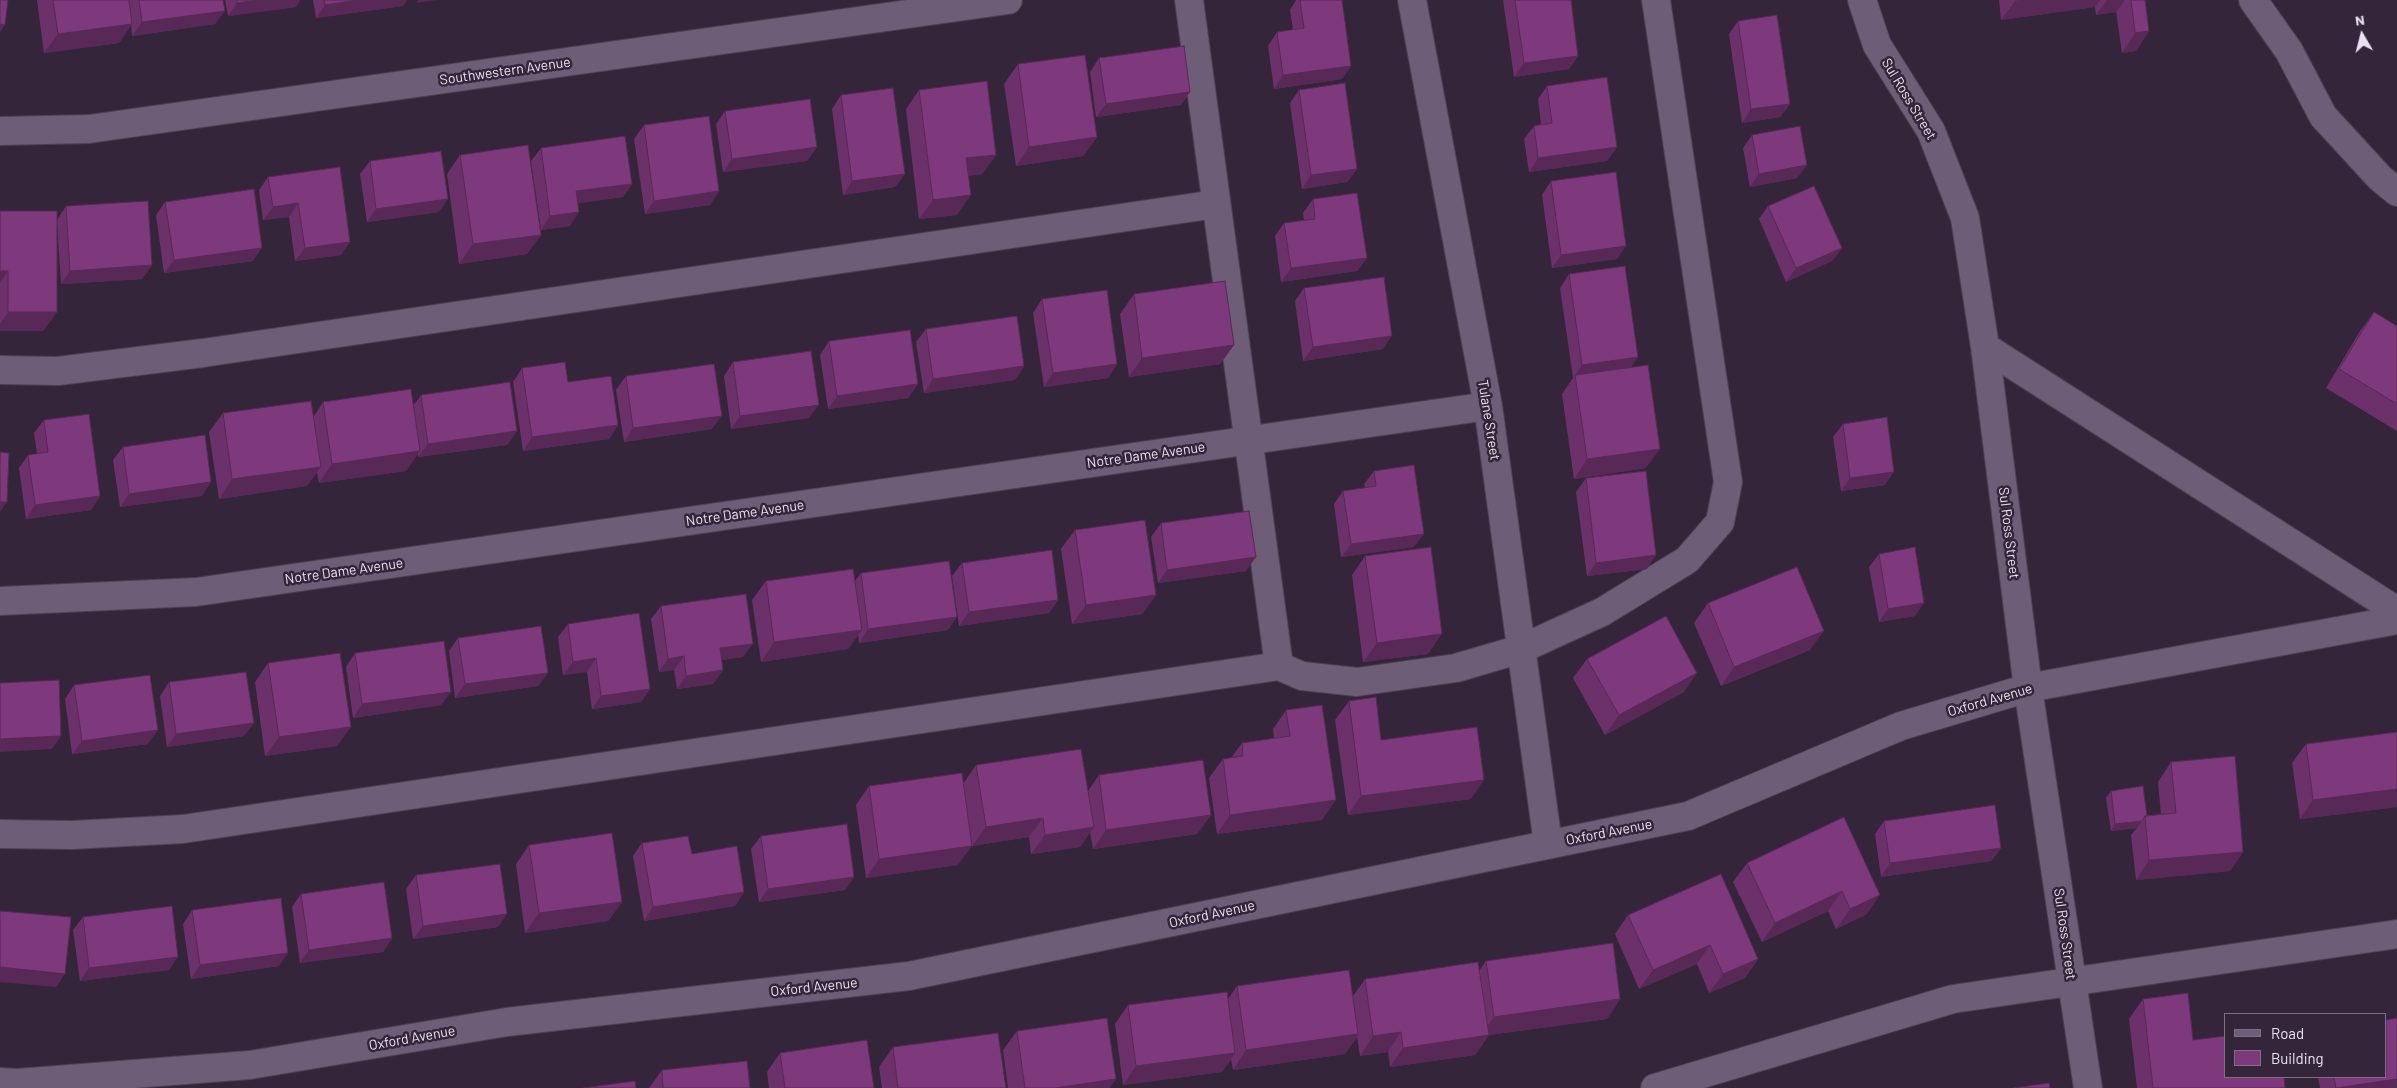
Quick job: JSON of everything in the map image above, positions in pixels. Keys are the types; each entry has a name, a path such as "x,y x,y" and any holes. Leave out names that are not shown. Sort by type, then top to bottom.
{"street":[{"name":"Southwestern Avenue","path":"0,131 88,129 1008,0"},
{"path":"1189,0 1279,666"},
{"name":"Tulane Street","path":"1412,0 1488,406 1548,844"},
{"path":"0,834 72,835 183,830 1279,666 1302,676 1358,682 1456,668 1521,650 1602,612 1687,560 1720,522 1728,482 1656,0"},
{"name":"Sul Ross Street","path":"1862,0 1877,45 1931,131 1965,218 1984,347 2028,688 2088,1088"},
{"path":"2254,0 2289,51 2323,116 2380,178 2397,192"},
{"path":"0,370 58,371 203,353 1216,204"},
{"path":"1984,347 2397,611"},
{"name":"Notre Dame Avenue","path":"0,601 196,592 1488,406"},
{"name":"Oxford Avenue","path":"0,1082 17,1083 250,1065 507,1022 908,976 1688,816 1900,726 2028,688 2397,620"},
{"path":"1655,1088 1953,999 2072,980 2397,934"}],"building":[{"path":"0,0 8,0 5,25 0,24"},
{"path":"53,0 129,0 132,24 58,34"},
{"path":"139,0 223,0 225,11 142,22"},
{"path":"237,0 257,0 237,3"},
{"path":"324,0 359,0 325,5"},
{"path":"1300,0 1342,0 1351,66 1283,75 1277,32 1304,28"},
{"path":"1515,0 1571,0 1578,56 1524,63"},
{"path":"2131,0 2145,0 2149,31 2135,33"},
{"path":"1777,15 1790,104 1751,109 1738,21"},
{"path":"1184,46 1190,92 1106,104 1099,58"},
{"path":"1085,55 1097,137 1029,147 1018,64"},
{"path":"1607,77 1617,147 1538,158 1534,126 1552,123 1547,86"},
{"path":"987,81 996,155 966,158 971,195 933,200 919,90"},
{"path":"1345,83 1357,169 1311,175 1299,90"},
{"path":"893,88 905,174 852,181 841,95"},
{"path":"810,99 817,147 732,159 725,111"},
{"path":"709,116 719,191 654,201 644,125"},
{"path":"1800,126 1807,165 1759,174 1752,135"},
{"path":"625,136 632,184 576,191 579,212 550,216 541,148"},
{"path":"528,145 541,235 473,244 460,155"},
{"path":"441,151 448,199 376,209 370,161"},
{"path":"340,167 350,242 305,248 298,203 273,207 268,177"},
{"path":"1616,172 1626,246 1561,255 1551,181"},
{"path":"1814,186 1842,248 1796,268 1768,206"},
{"path":"254,189 262,248 174,260 165,202"},
{"path":"1357,193 1367,258 1291,268 1284,223 1315,219 1313,199"},
{"path":"148,201 152,265 70,271 66,206"},
{"path":"0,211 57,211 57,312 8,312 8,271 0,271"},
{"path":"1625,266 1638,357 1582,365 1569,274"},
{"path":"1384,277 1392,336 1313,347 1304,288"},
{"path":"1225,281 1234,345 1142,358 1134,294"},
{"path":"1107,290 1117,364 1053,373 1042,299"},
{"path":"2374,312 2397,326 2397,404 2339,369"},
{"path":"1017,316 1024,366 933,379 926,329"},
{"path":"910,330 918,384 837,396 829,341"},
{"path":"811,351 819,405 740,416 733,362"},
{"path":"565,362 568,382 611,376 618,425 532,437 522,368"},
{"path":"714,364 722,416 633,428 626,376"},
{"path":"1648,365 1660,449 1587,459 1575,375"},
{"path":"510,382 517,431 428,444 421,395"},
{"path":"411,389 420,451 332,464 323,402"},
{"path":"311,401 321,467 232,479 223,413"},
{"path":"89,414 100,496 35,505 28,455 48,452 44,420"},
{"path":"1887,417 1894,472 1850,478 1843,424"},
{"path":"205,435 211,482 129,494 123,447"},
{"path":"0,452 9,453 7,502 0,502"},
{"path":"1414,465 1424,534 1351,544 1343,491 1376,486 1374,471"},
{"path":"1646,471 1656,555 1596,563 1586,478"},
{"path":"1249,511 1256,557 1167,570 1161,523"},
{"path":"1145,520 1156,595 1086,605 1075,530"},
{"path":"1431,547 1442,634 1377,643 1365,556"},
{"path":"1915,547 1924,603 1888,609 1879,554"},
{"path":"1052,550 1058,600 969,612 962,563"},
{"path":"949,561 957,617 868,629 861,573"},
{"path":"1797,567 1824,631 1734,667 1708,603"},
{"path":"853,569 862,630 774,642 766,581"},
{"path":"746,594 753,644 720,648 723,670 686,676 684,656 668,659 661,606"},
{"path":"639,613 650,689 601,696 596,658 573,662 568,624"},
{"path":"1666,616 1697,673 1619,715 1587,659"},
{"path":"541,626 548,673 465,684 458,638"},
{"path":"444,641 451,692 362,704 355,653"},
{"path":"340,653 351,727 279,737 268,663"},
{"path":"246,672 254,723 176,734 169,682"},
{"path":"150,675 158,730 82,741 74,685"},
{"path":"59,680 61,736 0,739 0,683"},
{"path":"1376,697 1381,740 1477,727 1484,780 1361,796 1349,701"},
{"path":"1322,705 1336,800 1230,815 1223,759 1243,756 1242,743 1290,736 1286,710"},
{"path":"2397,732 2397,789 2313,800 2306,744"},
{"path":"1081,749 1094,827 1045,835 1043,818 986,827 976,765"},
{"path":"2235,756 2243,852 2149,860 2145,816 2176,813 2171,762"},
{"path":"1203,760 1211,815 1106,830 1099,775"},
{"path":"962,773 972,846 879,859 869,786"},
{"path":"2143,786 2147,816 2142,821 2115,824 2111,791"},
{"path":"1995,805 2001,848 1890,863 1884,821"},
{"path":"1844,817 1880,895 1850,909 1842,891 1775,923 1747,863"},
{"path":"847,824 854,877 768,889 761,836"},
{"path":"612,833 622,902 539,913 529,845"},
{"path":"688,836 692,854 737,846 744,892 653,907 642,843"},
{"path":"500,864 507,914 423,926 416,875"},
{"path":"1721,874 1758,959 1723,974 1710,945 1653,970 1628,915"},
{"path":"384,882 392,938 309,950 301,894"},
{"path":"281,898 288,953 200,965 192,910"},
{"path":"172,906 178,957 89,968 83,917"},
{"path":"0,911 71,917 65,974 0,967"},
{"path":"1613,943 1620,999 1494,1017 1486,961"},
{"path":"1478,962 1489,1035 1403,1048 1401,1032 1373,1036 1365,979"},
{"path":"1349,970 1358,1034 1246,1050 1237,986"},
{"path":"1227,992 1235,1053 1136,1066 1128,1005"},
{"path":"2188,993 2193,1040 2224,1036 2224,1078 2284,1078 2285,1088 2153,1088 2143,999"},
{"path":"1107,1018 1116,1079 1055,1088 1025,1088 1017,1031"},
{"path":"2397,1018 2397,1079 2336,1088 2334,1078 2387,1078 2387,1020"},
{"path":"998,1033 1006,1088 898,1088 893,1047"},
{"path":"867,1040 874,1088 785,1088 780,1053"},
{"path":"747,1061 750,1088 663,1088 662,1070"},
{"path":"635,1081 636,1088 583,1088"},
{"path":"2049,1083 2050,1088 2013,1088"}]}
